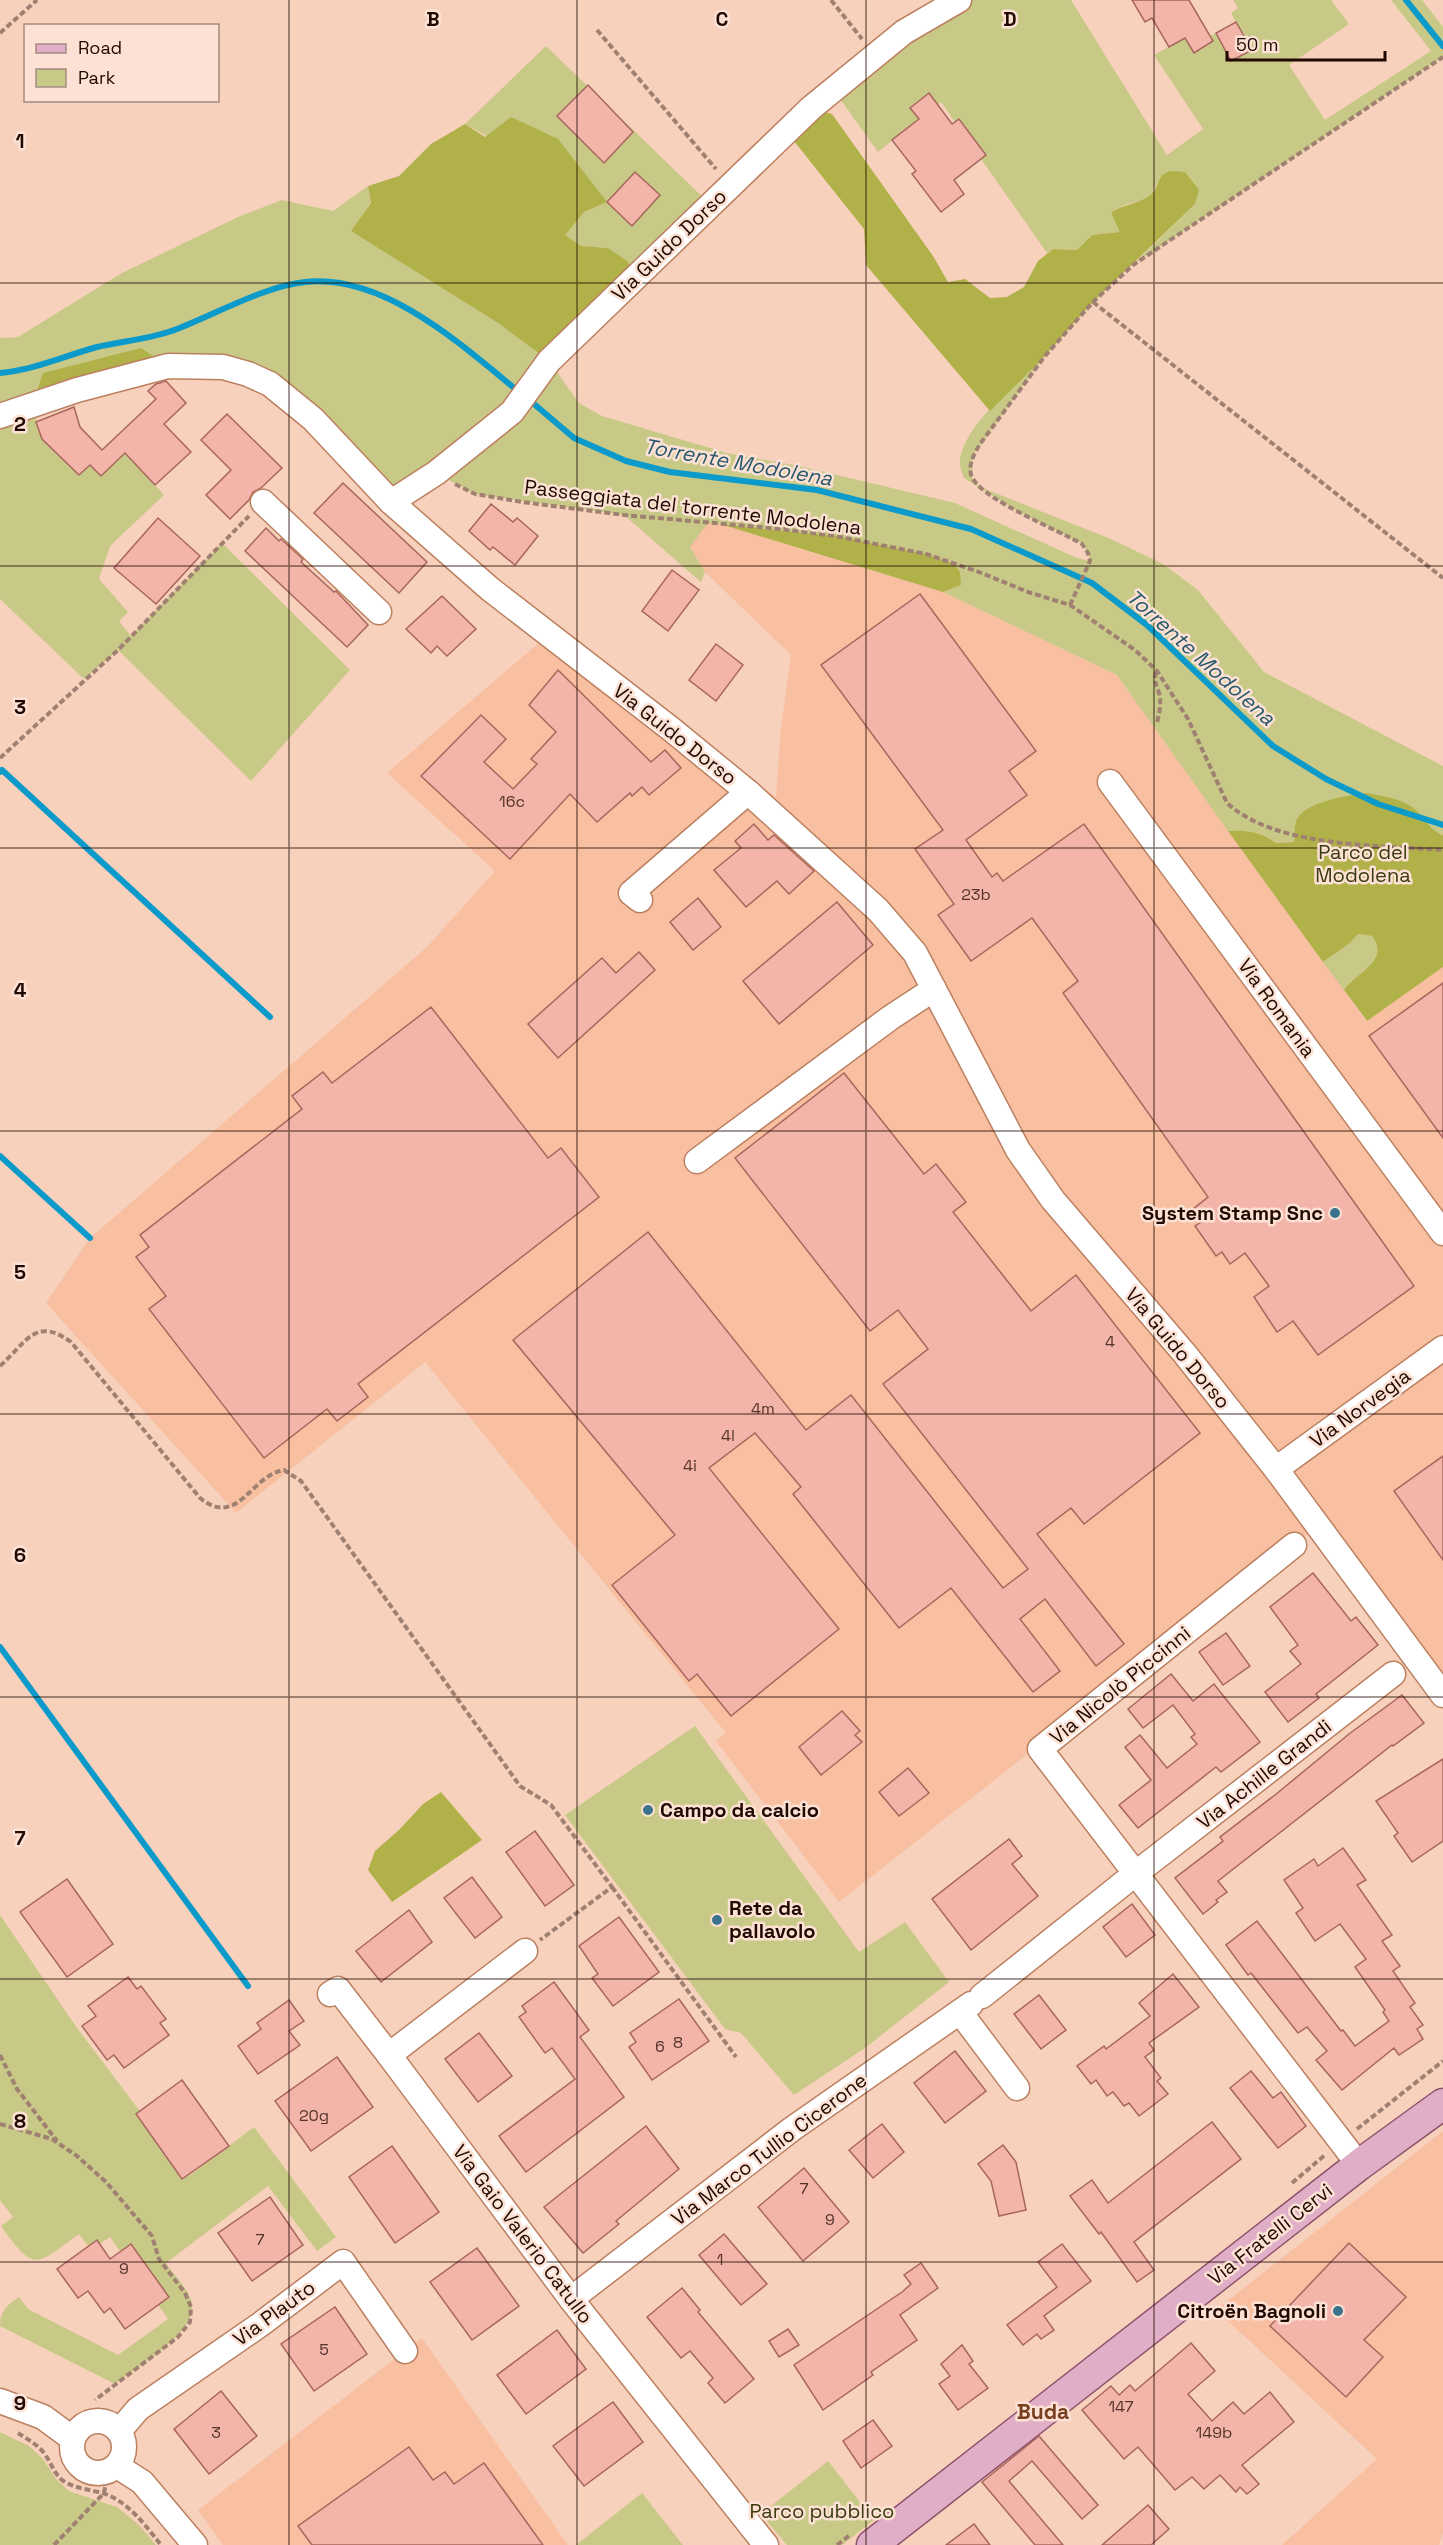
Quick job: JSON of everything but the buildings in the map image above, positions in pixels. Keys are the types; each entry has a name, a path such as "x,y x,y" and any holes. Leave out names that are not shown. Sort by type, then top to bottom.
{"main road":[{"name":"Via Fratelli Cervi","path":"872,2545 1359,2165 1443,2104"}],"street":[{"name":"Via Guido Dorso","path":"391,502 436,473 512,412 549,361 811,108 904,32 959,0"},
{"name":"Via Guido Dorso","path":"0,416 76,390 168,366 224,368 248,374 270,384 293,400 391,502 521,614 671,729 748,792 878,910 915,953 1024,1159 1053,1200 1185,1354 1276,1469 1443,1695"},
{"path":"258,506 380,612"},
{"name":"Via Romania","path":"1110,782 1443,1233"},
{"path":"640,900 631,893 748,792"},
{"path":"697,1161 890,1018 934,989"},
{"name":"Via Norvegia","path":"1276,1469 1443,1348"},
{"name":"Via Nicolò Piccinni","path":"1294,1545 1040,1749 1359,2165"},
{"name":"Via Achille Grandi","path":"1135,1874 1393,1674"},
{"path":"1017,2088 971,2004 1135,1874"},
{"path":"389,2055 525,1951"},
{"name":"Via Gaio Valerio Catullo","path":"330,1994 338,1989 571,2299 766,2545"},
{"name":"Via Marco Tullio Cicerone","path":"571,2299 792,2129 971,2004"},
{"name":"Via Plauto","path":"120,2430 138,2409 261,2324 344,2262 405,2351"},
{"path":"0,2401 43,2417 73,2439"},
{"path":"110,2477 123,2456 125,2447 120,2430 109,2422 91,2421 76,2432 73,2439 72,2448 80,2466 94,2473 110,2477 142,2482 195,2545"}],"path":[{"path":"0,33 37,0"},
{"path":"831,0 876,56"},
{"path":"597,30 730,186"},
{"path":"1070,605 1090,561 1088,553 1082,544 1017,511 980,487 972,478 973,455 1045,356 1094,302 1132,265 1443,57"},
{"path":"1094,302 1443,578"},
{"name":"Passeggiata del torrente Modolena","path":"436,473 475,494 624,515 835,536 926,554 1070,605 1127,644 1157,671 1188,719 1227,802 1247,818 1284,834 1335,841 1443,850"},
{"path":"0,758 118,650 258,506"},
{"path":"1157,671 1154,679 1160,696 1157,723"},
{"path":"0,1366 34,1333 46,1329 59,1333 71,1342 210,1506 226,1508 236,1504 274,1472 284,1470 294,1475 308,1491 520,1786 551,1805 736,2056"},
{"path":"525,1951 612,1887"},
{"path":"0,2055 17,2089 61,2146"},
{"path":"0,2124 52,2139 77,2156 106,2182 152,2236 159,2259 185,2294 191,2307 190,2322 178,2337 95,2400"},
{"path":"8,2429 35,2444 63,2480 80,2490 110,2477"},
{"path":"54,2545 110,2477"},
{"path":"110,2477 122,2504 142,2521 161,2545"}],"shaded area":[{"path":"707,523 720,524 943,592 1117,675 1366,1021 1443,967 1443,1681 1318,1526 839,1902 716,1741 726,1733 425,1362 236,1513 46,1303 90,1238 427,947 495,871 387,773 548,635 691,731 776,797 781,728 791,655 705,572 690,547"},
{"path":"1443,2131 1443,2533 1439,2545 1282,2545 1377,2459 1216,2310"},
{"path":"422,2338 568,2545 223,2545 198,2510"}],"green space":[{"path":"959,0 1071,0 1167,155 1203,129 1154,55 1185,38 1194,53 1201,41 1216,33 1231,61 1251,50 1231,13 1238,8 1233,0 1331,0 1349,24 1289,65 1325,120 1431,51 1391,0 1422,0 1443,27 1443,57 1133,265 1195,204 1160,177 1145,198 1111,213 1121,232 1092,235 1077,250 1053,249 1047,253 941,102 878,152 833,89"},
{"path":"546,46 711,205 637,277 608,248 581,246 564,235 584,212 607,202 465,124"},
{"path":"811,108 832,114 933,256 948,282 965,279 990,298 1007,297 1024,287 1038,261 1053,249 1077,250 1092,235 1120,232 1111,213 1148,196 1155,190 1161,177 1166,173 1185,172 1199,190 1195,204 1093,302 1045,356 990,411 866,265 864,229 786,131"},
{"path":"511,117 558,139 607,202 584,212 565,235 581,246 608,248 627,261 637,277 549,361 498,323 351,231 371,203 368,186 399,176 431,144 465,124 485,137"},
{"name":"Parco del Modolena","path":"368,186 371,202 352,231 498,323 549,361 579,403 602,416 727,453 799,466 955,503 1077,558 1090,561 1082,544 1017,511 964,478 960,467 964,446 971,432 1008,390 1045,356 973,455 972,478 980,487 1111,539 1163,564 1198,590 1264,672 1443,766 1443,835 1433,831 1413,808 1295,823 1294,842 1276,843 1253,832 1228,831 1117,675 943,592 961,585 953,562 892,547 831,536 708,523 690,547 705,572 701,582 624,515 475,494 436,473 391,502 328,435 223,367 32,405 42,439 79,475 90,465 101,475 125,453 164,495 110,546 99,579 128,612 119,621 131,636 222,543 350,670 251,781 118,650 84,679 0,599 0,338 18,337 120,274 240,216 282,200 333,211"},
{"path":"141,348 168,366 32,405 43,373"},
{"path":"720,524 835,536 926,554 953,563 960,572 961,585 943,592"},
{"name":"Parco del Modolena","path":"1367,793 1402,801 1416,811 1434,830 1443,835 1443,967 1367,1021 1344,990 1374,960 1377,945 1372,936 1358,934 1350,943 1323,962 1228,831 1253,832 1276,843 1294,842 1296,821 1306,810 1331,800"},
{"path":"1358,934 1372,936 1377,945 1377,953 1369,966 1344,990 1323,962 1350,943"},
{"path":"695,1726 859,1952 905,1922 949,1982 865,2048 794,2095 741,2033 725,2029 565,1815"},
{"path":"441,1792 482,1840 392,1902 368,1870 375,1851 423,1804"},
{"path":"0,1915 77,2028 189,2176 254,2127 336,2237 317,2251 268,2186 166,2263 189,2295 192,2307 190,2318 183,2329 162,2350 115,2384 0,2326 1,2316 5,2309 19,2297 28,2309 118,2355 168,2319 110,2237 91,2250 79,2234 53,2253 36,2260 21,2252 1,2226 13,2217 0,2200"},
{"path":"0,2432 29,2446 43,2459 56,2479 69,2491 117,2507 139,2525 156,2545 0,2545"},
{"name":"Parco pubblico","path":"828,2461 874,2520 842,2545 787,2545 761,2514"},
{"path":"642,2493 683,2545 576,2545"}],"waterway":[{"path":"1406,0 1443,46"},
{"name":"Torrente Modolena","path":"0,373 37,366 97,347 148,338 192,323 274,289 305,282 335,282 364,289 421,316 473,354 519,392"},
{"name":"Torrente Modolena","path":"527,398 574,438 626,461 670,472 817,490 971,529 1092,583 1147,625 1273,746 1326,779 1378,804 1443,825"},
{"path":"0,772 2,770 270,1017"},
{"path":"0,1156 90,1238"},
{"path":"0,1647 248,1986"}],"place":[{"name":"System Stamp Snc","path":"1335,1213"},
{"name":"Campo da calcio","path":"648,1810"},
{"name":"Rete da pallavolo","path":"717,1920"},
{"name":"Citroën Bagnoli","path":"1338,2311"}],"district":[{"name":"Buda","path":"1043,2411"}]}
